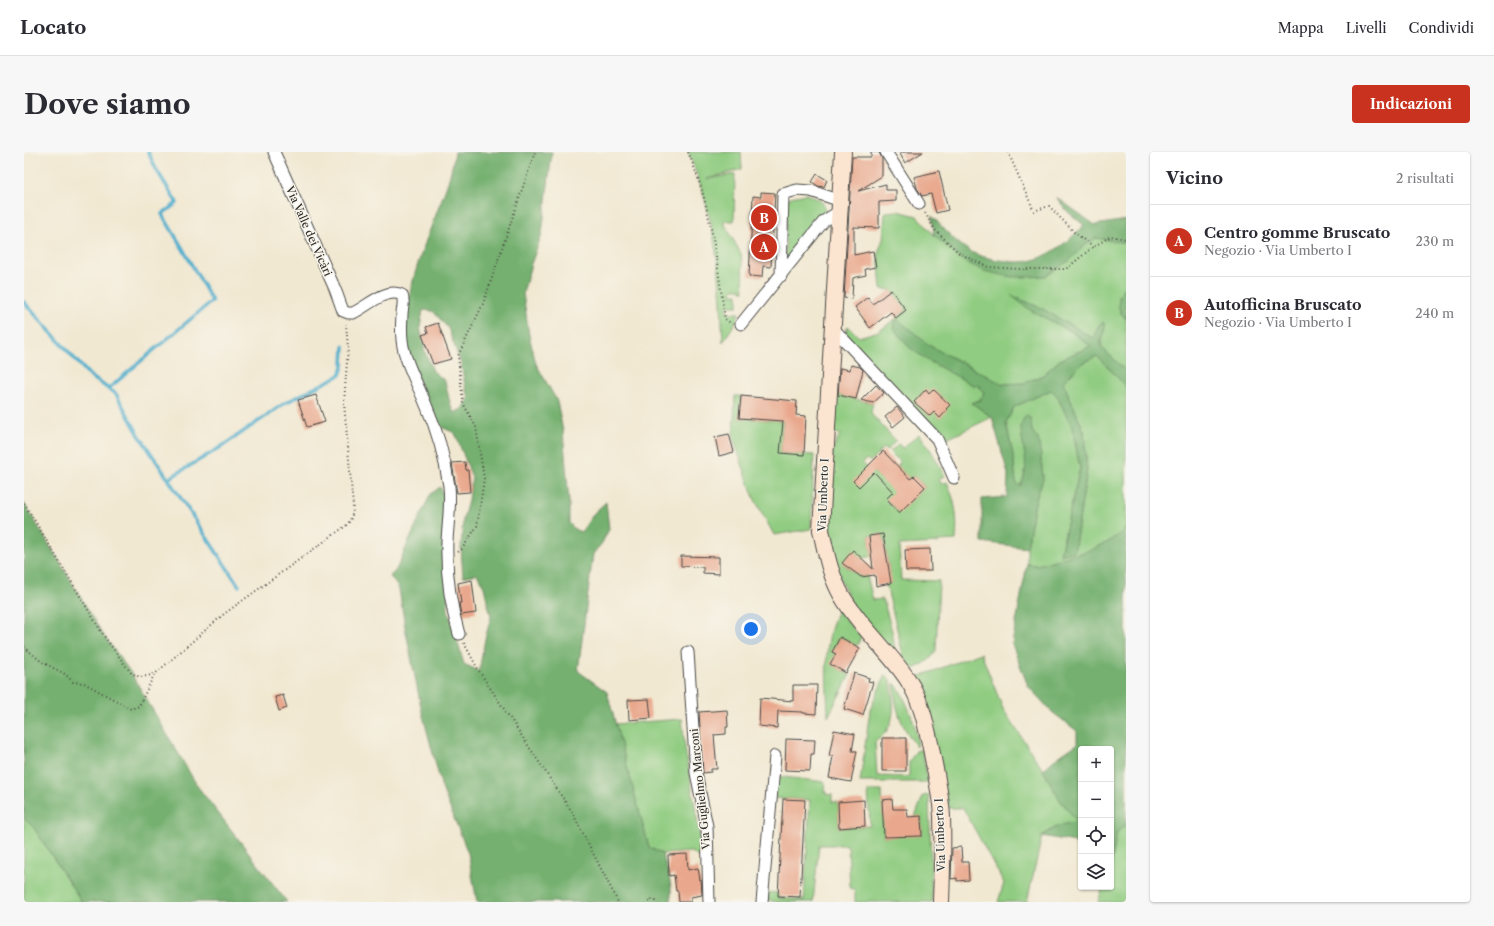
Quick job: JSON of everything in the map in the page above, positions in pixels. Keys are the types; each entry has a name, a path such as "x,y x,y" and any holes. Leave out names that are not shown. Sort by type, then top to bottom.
{"main road":[{"name":"Via Umberto I","path":"843,152 821,530 831,571 842,596 856,617 908,680 920,704 928,730 942,816 941,902"}],"street":[{"name":"Via Valle dei Vicàri","path":"274,152 335,289 343,311"},
{"path":"886,152 919,204"},
{"path":"741,324 781,276 802,247 824,221 840,206 811,191 797,190 783,194 781,276"},
{"path":"343,311 354,313 387,294 396,292 402,295 404,303 401,328 404,351 427,406 443,459 449,486 450,502 447,543 448,559 452,611 459,634"},
{"path":"832,327 937,439 954,478"},
{"name":"Via Guglielmo Marconi","path":"688,652 696,773 707,826 709,902"},
{"path":"762,902 775,756"}],"path":[{"path":"448,559 462,550 478,526 484,479 476,428 463,403 458,356 483,304 535,152"},
{"path":"688,152 700,181 711,222 717,254 725,320 734,324 741,324"},
{"path":"1008,152 1034,211 1049,206 1075,233 1093,247"},
{"path":"919,204 936,230 959,253 988,267 1019,269 1066,269 1093,247 1110,236 1126,239"},
{"path":"24,503 104,636 131,673 140,678 156,673 224,614 347,525 351,520 353,506 344,403 348,348 347,328 343,311"},
{"path":"459,634 479,671 572,812 618,902"},
{"path":"24,647 42,662 65,674 73,682 84,683 131,709 139,706 156,673"},
{"path":"649,902 651,899 658,902"}],"green space":[{"path":"455,152 552,152 542,234 531,264 523,293 529,335 536,364 557,401 563,431 569,501 569,523 576,530 581,532 595,512 606,502 609,529 602,543 593,554 578,671 607,692 649,847 662,854 668,872 671,884 670,902 477,902 468,853 442,788 422,712 399,589 390,576 396,570 430,495 440,487 446,500 448,610 464,664 479,671 491,617 484,587 477,574 463,577 461,548 463,519 469,497 472,477 455,433 441,427 422,389 408,349 406,329 407,308 418,264 448,182","holes":["423,310 433,311 448,328 461,364 466,391 469,397 462,409 454,413 445,381 433,371 425,352 420,327"]},
{"path":"688,152 741,152 742,169 707,179 735,174 734,221 723,221 741,254 744,291 741,291 741,289 733,289 732,294 738,294 738,306 727,306 727,313 739,313 737,320 723,342 719,274 714,239 702,189"},
{"path":"806,194 820,200 824,206 825,213 785,261 787,200 791,197"},
{"path":"1056,197 1095,225 1126,220 1126,244 1096,238 1084,246 1070,260 1046,276 1011,277 984,271 962,260 934,235 932,216 955,240 974,253 984,257 1014,262 1026,261 1045,256 1070,239 1084,225 1068,212"},
{"path":"898,211 917,216 934,235 985,271 1070,260 1084,246 1096,238 1126,244 1126,286 1122,289 1120,312 1126,319 1126,371 1101,347 1105,326 1099,325 1093,339 1041,308 1013,296 1072,332 1091,346 1060,360 1043,375 1025,383 1002,384 930,346 896,319 909,347 928,360 973,385 979,386 985,393 980,400 972,403 992,417 945,440 904,399 845,334 848,326 859,337 879,331 906,311 891,290 881,289 878,253 883,239 885,212"},
{"path":"1126,286 1126,319 1120,312 1119,297"},
{"path":"1011,295 1041,308 1093,338 1099,325 1103,322 1105,326 1101,340 1101,347 1126,371 1126,387 1097,356 1082,363 1063,382 1084,431 1087,470 1074,552 1060,555 1080,468 1072,426 1057,396 1051,390 1014,407 1006,423 1013,455 1016,483 1020,486 1025,472 1026,464 1021,427 1026,415 1030,418 1032,431 1038,439 1041,455 1043,479 1035,502 1027,548 982,542 982,499 1007,497 1008,474 992,417 972,403 980,400 984,393 979,386 973,385 927,360 909,347 894,329 896,318 930,346 1002,384 1025,383 1043,375 1060,360 1091,346 1072,332 1030,310"},
{"path":"1097,356 1126,387 1126,529 1108,542 1091,550 1037,565 1027,564 1027,548 1035,502 1043,479 1038,439 1032,431 1030,418 1021,425 1026,464 1020,486 1016,483 1013,455 1006,423 1014,407 1051,390 1057,396 1072,426 1080,468 1060,554 1074,552 1087,470 1084,431 1063,382 1082,363"},
{"path":"830,393 873,403 871,412 872,415 896,441 887,450 884,448 870,462 867,459 862,463 895,491 886,500 899,513 925,487 914,476 910,479 897,466 900,462 890,452 898,444 903,448 919,434 930,449 945,476 939,478 941,484 947,482 954,504 957,525 956,540 938,541 938,543 899,545 901,580 939,581 936,650 928,661 907,671 886,584 891,583 883,534 869,536 872,556 842,563 861,577 867,576 873,600 883,599 892,631 896,658 853,606 828,552 828,460 840,434 826,432"},
{"path":"735,396 741,396 739,418 783,421 780,453 814,455 811,529 774,535 754,498 733,438"},
{"path":"24,503 104,636 131,673 198,787 287,902 82,902 34,828 24,818"},
{"path":"1126,529 1126,824 1117,832 1114,849 1114,746 1078,746 1078,847 1075,842 1042,836 1058,826 1077,821 1060,800 1043,770 1054,760 1077,744 1077,731 1052,712 1028,686 1012,644 1027,564 1037,565 1091,550 1108,542"},
{"path":"838,610 861,637 857,646 840,637 832,652 836,654 831,664 850,675 828,717 828,649 833,623"},
{"path":"981,653 1003,709 1043,770 1060,800 1078,822 1058,826 1042,836 1027,902 998,902 1004,883 963,808 949,808 915,678"},
{"path":"885,675 891,680 893,714 888,729 875,742 877,776 909,777 909,762 916,751 922,749 928,782 860,782 870,710"},
{"path":"894,683 902,695 914,723 917,747 903,725 897,710"},
{"path":"682,719 685,748 704,860 691,852 662,854 649,847 615,724"},
{"path":"775,776 825,782 824,792 826,792 827,795 832,794 832,802 838,802 839,828 870,826 868,791 882,791 884,837 922,835 921,817 915,817 923,796 929,795 932,902 855,902 855,889 850,889 848,845 819,845 813,902 777,902 767,900 767,892 778,893 779,898 804,900 810,800 773,798"},
{"path":"24,818 34,828 82,902 24,902"},
{"path":"1126,824 1126,902 1098,902 1102,890 1114,890 1114,849 1117,832"}],"building":[{"path":"871,152 879,152 882,159 882,176 858,191 886,184 886,190 896,190 896,201 879,202 879,228 854,227 854,255 873,251 876,267 865,269 866,275 853,278 852,299 844,298 852,157 871,157"},
{"path":"899,152 923,152 905,163"},
{"path":"939,171 948,210 936,213 931,194 922,196 917,188 914,177"},
{"path":"817,174 827,180 824,187 818,186 812,182"},
{"path":"761,192 775,193 771,267 763,266 762,277 749,276 753,196 761,197"},
{"path":"891,290 906,310 896,318 891,312 870,328 855,307 868,297 873,304"},
{"path":"438,323 451,359 433,364 422,335 428,333 426,327"},
{"path":"851,365 860,367 863,370 856,399 838,395 840,368 850,370"},
{"path":"876,385 884,393 873,403 861,400"},
{"path":"926,389 929,393 933,389 950,405 940,418 934,412 930,416 914,402"},
{"path":"316,395 325,422 307,427 298,400"},
{"path":"741,396 797,401 796,415 806,416 804,455 780,453 783,421 739,418"},
{"path":"897,407 905,417 893,427 885,417"},
{"path":"729,434 734,452 719,456 715,437"},
{"path":"883,451 910,479 914,476 925,487 899,513 886,499 893,492 874,472 859,487 853,481"},
{"path":"465,462 466,470 468,470 470,492 457,493 452,463"},
{"path":"883,534 891,583 876,586 875,575 861,577 842,563 853,550 873,569 869,536"},
{"path":"930,549 931,571 906,571 905,550"},
{"path":"681,556 719,557 719,574 703,573 703,567 681,566"},
{"path":"472,580 476,613 461,615 458,583"},
{"path":"840,637 860,648 846,673 830,664 836,654 832,652"},
{"path":"854,673 869,678 868,681 873,682 863,715 844,709"},
{"path":"793,685 817,685 816,714 778,711 777,728 759,726 760,698 793,701"},
{"path":"283,695 287,708 279,711 275,697"},
{"path":"649,699 651,718 629,720 628,700"},
{"path":"727,710 728,727 726,727 726,734 714,735 717,769 711,769 711,772 703,773 699,712"},
{"path":"834,730 855,734 852,751 857,751 851,782 829,778 833,756 829,756"},
{"path":"882,738 906,738 906,771 882,771"},
{"path":"786,739 815,740 814,754 811,754 810,771 785,770"},
{"path":"783,799 805,800 800,897 778,896"},
{"path":"892,799 893,809 907,809 908,817 921,816 922,836 884,837 882,800"},
{"path":"864,800 865,826 839,828 838,802"},
{"path":"961,847 962,862 968,862 969,880 957,881 957,878 951,879 952,848"},
{"path":"687,854 688,870 698,868 700,880 701,879 702,895 691,897 691,902 679,902 674,875 669,876 668,855"}],"waterway":[{"path":"108,389 212,301 162,214 177,203 156,169 148,152"},
{"path":"24,302 90,376 116,394 139,435 239,586"},
{"path":"168,479 221,447 285,403 340,375 343,366 344,346"}],"place":[{"name":"Autofficina Bruscato","path":"764,218"},
{"name":"Centro gomme Bruscato","path":"764,247"}]}
